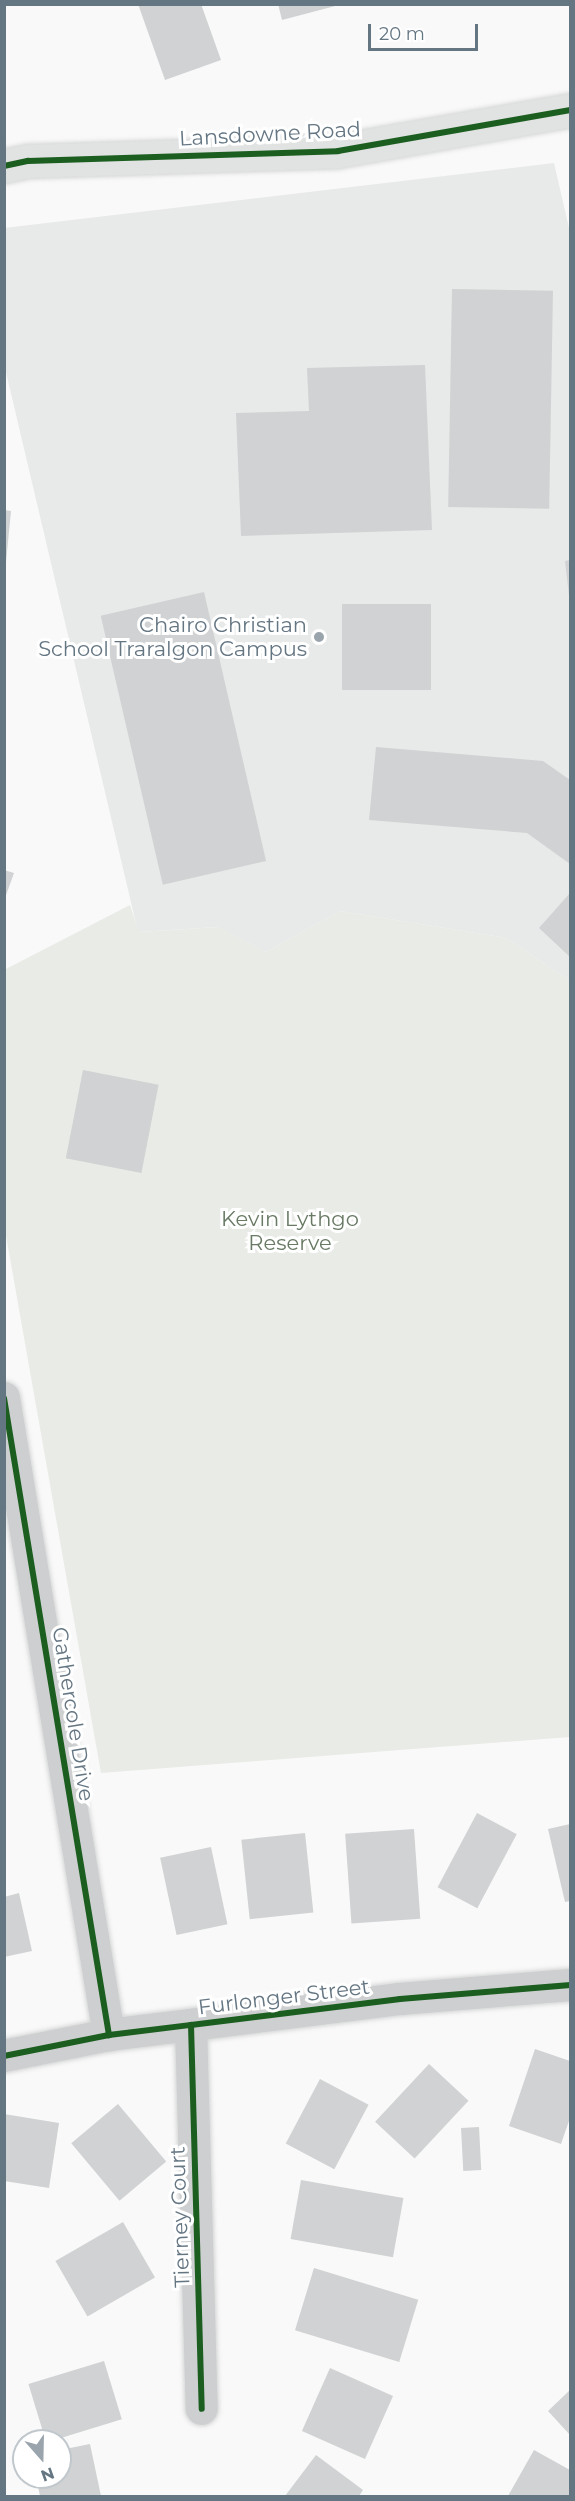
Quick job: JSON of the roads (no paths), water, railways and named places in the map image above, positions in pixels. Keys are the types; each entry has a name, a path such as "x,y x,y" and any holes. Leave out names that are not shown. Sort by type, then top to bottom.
{"street":[{"name":"Lansdowne Road","path":"4,166 28,161 338,151 570,110"},
{"name":"Gathercole Drive","path":"4,1398 15,1526 109,2035"},
{"name":"Furlonger Street","path":"4,2056 109,2035 400,1999 570,1985"},
{"name":"Tierney Court","path":"191,2025 202,2409"}],"place":[{"name":"Chairo Christian School Traralgon Campus","path":"319,637"}],"park label":[{"name":"Kevin Lythgo Reserve","path":"290,1231"}]}
